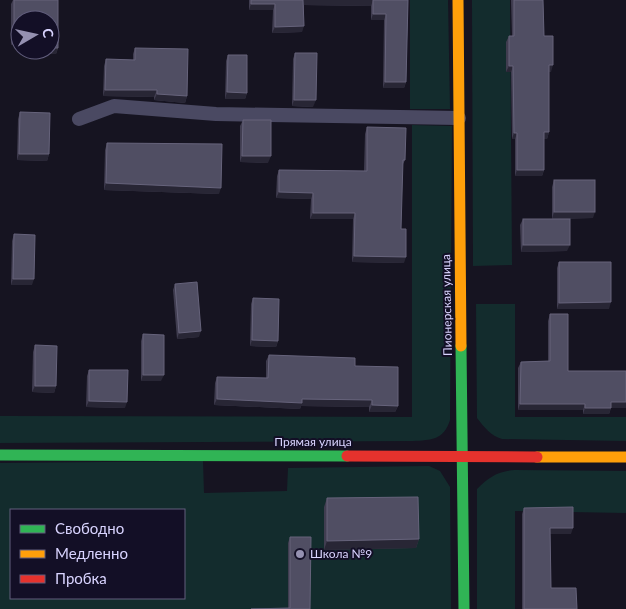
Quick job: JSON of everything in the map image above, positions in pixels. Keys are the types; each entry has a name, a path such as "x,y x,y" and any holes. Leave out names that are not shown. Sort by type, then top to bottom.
{"street":[{"name":"Пионерская улица","path":"458,0 464,609"},
{"name":"Прямая улица","path":"0,455 626,457"}],"lane":[{"path":"79,119 114,106 216,114 459,118"}],"green space":[{"path":"410,0 448,0 450,109 410,109"},
{"path":"472,0 510,0 512,265 473,266"},
{"path":"412,125 452,126 450,420 444,432 436,438 413,441 0,443 0,416 412,417"},
{"path":"476,304 515,304 515,417 626,417 626,441 502,439 488,431 477,418"},
{"name":"Школа №9","path":"203,461 204,493 287,491 288,468 429,466 440,471 450,487 451,609 0,609 0,463"},
{"path":"515,470 626,471 626,513 515,511 515,609 477,609 477,489 494,475"}],"building":[{"path":"14,0 58,0 58,10 14,10"},
{"path":"251,0 303,0 304,26 275,27 275,4 251,4"},
{"path":"373,0 408,0 406,82 385,82 386,14 373,14"},
{"path":"514,0 543,0 544,36 553,36 553,65 549,65 549,132 544,132 544,170 517,170 517,133 514,133 513,66 509,66 509,36 514,36"},
{"path":"135,48 188,49 187,96 157,94 157,90 105,90 106,59 135,60"},
{"path":"295,53 317,53 316,100 294,100"},
{"path":"228,55 247,55 247,93 227,92"},
{"path":"20,112 50,113 49,154 19,154"},
{"path":"243,120 271,120 271,156 242,156"},
{"path":"367,127 406,128 401,229 406,229 406,257 354,256 355,213 313,213 313,193 279,192 279,170 367,171"},
{"path":"107,143 222,144 221,188 106,183"},
{"path":"554,180 595,180 595,212 554,212"},
{"path":"523,219 570,219 570,245 523,245"},
{"path":"14,234 35,235 34,279 13,279"},
{"path":"559,262 611,262 611,302 559,303"},
{"path":"197,282 201,331 179,333 175,284"},
{"path":"253,298 279,299 278,341 252,340"},
{"path":"550,314 568,314 568,371 626,371 626,402 611,402 611,408 585,408 585,404 520,404 521,362 550,361"},
{"path":"143,334 164,335 164,375 143,375"},
{"path":"35,345 57,346 56,386 35,386"},
{"path":"269,355 355,358 355,366 398,367 398,406 372,405 372,400 302,399 302,403 217,399 217,377 268,378"},
{"path":"89,370 128,370 127,402 89,401"},
{"path":"418,497 419,539 327,541 327,498"},
{"path":"573,507 573,528 550,528 551,588 576,588 577,609 524,609 524,508"},
{"path":"290,537 311,537 310,609 251,609 290,608"}],"traffic: fast":[{"path":"461,346 464,609"},
{"path":"0,455 347,456"}],"traffic: slow":[{"path":"458,0 461,346"},
{"path":"537,457 626,457"}],"traffic: jam":[{"path":"347,456 537,457"}],"place":[{"name":"Школа №9","path":"300,554"}]}
